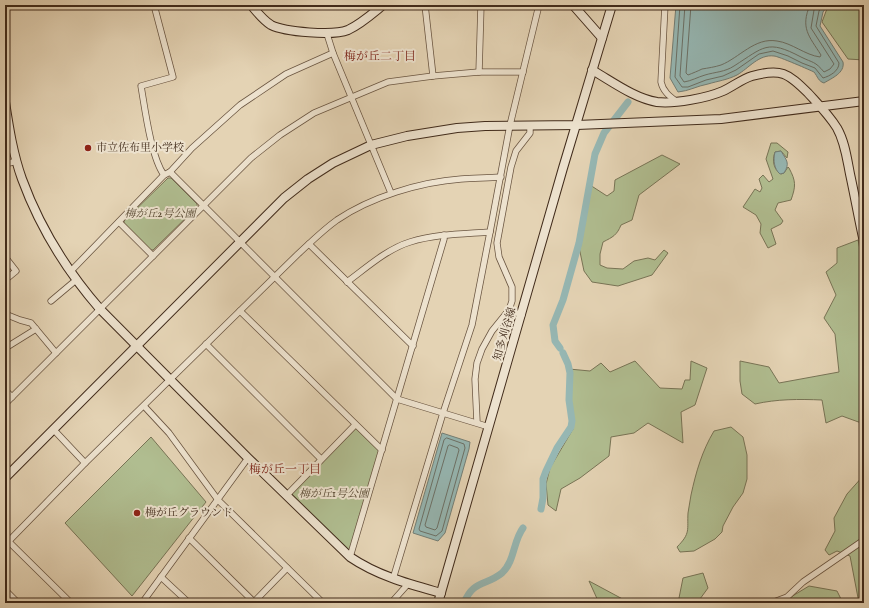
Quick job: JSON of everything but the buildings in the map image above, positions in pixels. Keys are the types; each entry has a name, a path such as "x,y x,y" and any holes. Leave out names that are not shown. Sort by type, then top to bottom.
{"street":[{"path":"154,5 173,77 141,86 154,150 161,170 202,205 397,399 489,427"},
{"path":"252,5 262,18 278,28 327,34 341,32 352,27 383,5"},
{"path":"425,5 433,76"},
{"path":"479,72 481,5"},
{"path":"393,580 442,413 472,325 510,125 539,5"},
{"path":"573,5 602,38"},
{"path":"602,38 612,5"},
{"path":"665,5 661,82 662,87 667,94 676,101"},
{"path":"327,34 333,53 391,193"},
{"name":"知多刈谷線","path":"438,603 602,38"},
{"path":"70,272 192,148 240,105 286,74 333,53"},
{"path":"592,70 638,96 648,100 660,102 703,97 720,92 751,77 771,72 782,73 789,76 822,107 837,128 843,145 864,242"},
{"path":"5,404 202,205 251,158 280,135 314,113 388,82 479,72 523,72"},
{"path":"5,478 284,198 308,179 333,163 371,145 407,136 457,128 721,119 864,101"},
{"path":"5,102 11,136 22,178 44,229 70,272 100,309 248,458 350,557 369,569 393,580 441,593"},
{"path":"476,422 475,379 477,363 482,349 492,331 508,310 512,301 512,291 499,257 497,243 512,162 516,150 530,133 530,125"},
{"path":"5,164 17,161"},
{"path":"68,602 6,542 206,344 309,244 338,220 353,211 391,193 422,185 460,179 501,178"},
{"path":"119,222 153,256"},
{"path":"347,282 379,258 409,242 444,235 490,232"},
{"path":"350,557 413,346 444,235"},
{"path":"309,244 413,346"},
{"path":"5,257 16,271 5,280"},
{"path":"51,301 76,280"},
{"path":"508,310 522,315"},
{"path":"240,311 382,450"},
{"path":"5,314 31,323 56,353"},
{"path":"7,347 36,329"},
{"path":"206,344 321,460"},
{"path":"5,390 12,397"},
{"path":"144,406 168,433 218,500 323,603"},
{"path":"287,495 355,425"},
{"path":"53,430 85,463"},
{"path":"142,603 248,458"},
{"path":"189,538 254,603 287,568"},
{"path":"771,603 787,596 803,582 864,540"},
{"path":"161,577 189,603"},
{"path":"391,603 408,584"},
{"path":"5,590 18,603"}],"green space":[{"path":"829,5 864,6 864,60 848,59 822,22"},
{"path":"771,143 777,143 788,152 787,158 781,151 775,152 774,164 776,170 781,174 784,173 788,167 789,168 794,180 794,191 791,200 778,203 775,210 783,221 781,224 771,229 776,244 768,248 760,233 761,224 756,215 743,207 755,189 760,192 762,188 759,179 763,175 769,182 773,179 766,159"},
{"path":"662,155 680,164 639,195 632,220 621,225 614,235 603,242 600,254 600,265 607,268 623,269 634,261 648,258 655,260 664,250 668,253 652,275 618,286 592,282 584,271 579,247 590,185 607,196 614,191 615,180"},
{"name":"梅が丘2号公園","path":"168,178 171,178 197,204 197,207 153,250 150,250 124,224 124,221"},
{"path":"858,240 864,262 864,424 842,416 826,423 822,400 788,400 755,404 742,394 740,381 740,361 769,367 779,383 839,372 835,334 824,318 836,295 826,272 837,263 837,248"},
{"path":"635,361 660,388 682,389 685,380 690,380 691,361 707,368 695,405 681,412 683,443 648,423 634,433 611,437 609,456 580,478 561,489 556,511 548,505 546,484 550,468 573,429 569,369 590,371 601,363 610,372"},
{"name":"梅が丘1号公園","path":"355,425 382,450 350,557 287,495"},
{"path":"731,427 743,437 747,455 747,479 743,493 733,507 723,526 722,532 715,539 694,551 680,552 677,547 686,535 691,495 697,470 703,454 714,431"},
{"name":"梅が丘グラウンド","path":"151,437 206,502 132,596 65,523"},
{"path":"864,475 864,603 859,603 850,556 837,551 829,555 825,550 835,531 834,518 847,494"},
{"path":"703,573 708,588 697,603 678,603 683,578"},
{"path":"589,581 630,603 599,603"},
{"path":"809,586 837,591 843,603 781,603"}],"water":[{"path":"676,5 828,5 823,12 820,26 843,62 842,69 837,75 824,83 819,80 814,72 782,58 769,56 759,59 733,77 678,92 670,78"},
{"path":"781,151 787,164 784,173 780,174 775,167 774,158 775,152"},
{"path":"442,433 470,442 445,533 438,541 413,533"}],"waterway":[{"path":"560,348 555,341 553,325 563,300 579,243 595,154 604,133 628,102"},
{"path":"541,509 543,498 543,479 557,448 571,427 572,421 569,400 570,373 563,353"},
{"path":"464,603 471,590 496,577 506,568 512,557 517,539 523,528"}],"place":[{"name":"市立佐布里小学校","path":"88,148"},
{"name":"梅が丘グラウンド","path":"137,513"}],"district":[{"name":"梅が丘二丁目","path":"380,56"},
{"name":"梅が丘一丁目","path":"285,469"}]}
